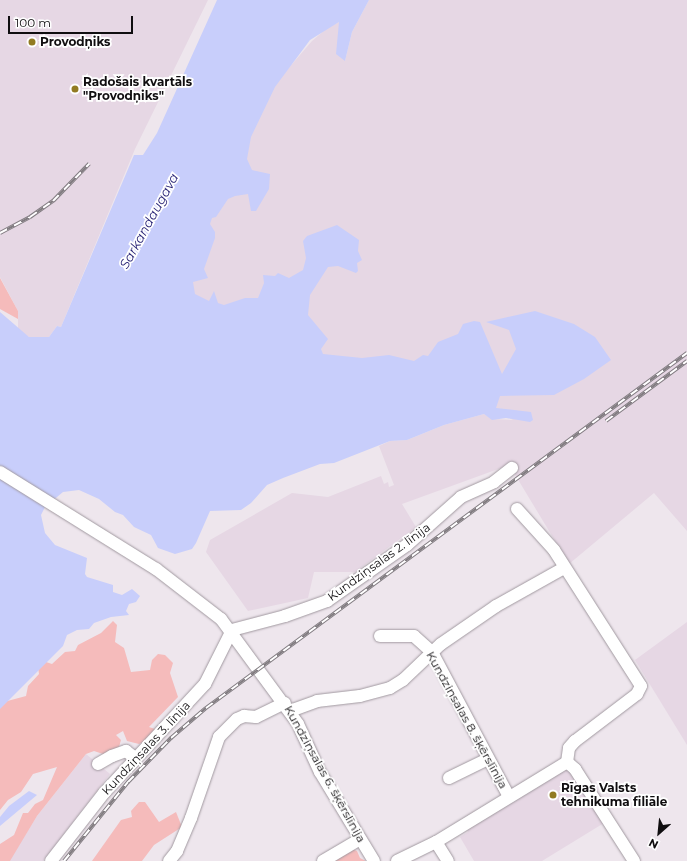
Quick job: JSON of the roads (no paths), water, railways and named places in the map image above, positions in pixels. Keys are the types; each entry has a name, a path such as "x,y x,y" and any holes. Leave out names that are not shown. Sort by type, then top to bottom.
{"street":[{"name":"Kundziņsalas 2. līnija","path":"232,630 285,616 328,601 407,545 461,497 494,482 512,468"},
{"name":"Kundziņsalas 6. šķērslīnija","path":"0,472 176,582 232,630 287,707 320,772 374,861"},
{"path":"517,509 554,550 641,689 575,741 569,748 567,762"},
{"path":"169,861 177,851 191,818 219,737 237,719 244,716 256,717 287,707 317,701 360,696 390,688 402,680 432,652 496,606 564,568"},
{"name":"Kundziņsalas 3. līnija","path":"51,861 86,813 135,758 205,684 232,630"},
{"name":"Kundziņsalas 8. šķērslīnija","path":"380,636 414,636 432,652 509,797"},
{"path":"98,764 112,756 126,751 135,758"},
{"path":"449,778 488,759"},
{"path":"397,861 436,842 567,762"},
{"path":"567,762 575,769 634,861"},
{"path":"324,861 360,838"},
{"path":"436,842 448,861"}],"water":[{"name":"Sarkandaugava","path":"217,0 369,0 352,32 345,61 336,54 339,22 310,40 275,87 251,137 247,159 252,170 270,174 269,189 256,211 251,211 248,194 235,196 228,199 216,217 212,218 210,224 215,232 215,238 204,269 208,278 193,282 195,294 209,301 214,291 218,303 224,305 245,298 258,298 264,283 263,275 275,276 278,273 289,278 303,270 306,258 303,241 307,236 337,225 359,240 358,251 362,260 357,263 358,271 356,273 338,266 328,267 310,295 308,315 328,339 321,349 323,354 362,358 389,355 414,361 423,355 428,356 438,342 458,334 463,324 474,321 480,322 502,374 516,349 509,330 486,322 535,311 574,324 595,337 611,360 584,379 554,395 500,396 496,408 531,412 533,420 530,422 506,418 492,420 484,414 444,425 407,440 390,441 334,463 320,464 267,485 251,503 241,510 210,511 192,549 175,554 158,548 151,535 134,527 123,515 115,512 99,499 79,490 63,492 45,507 41,515 45,533 55,545 87,558 85,574 87,577 113,585 113,592 122,595 132,589 140,596 136,602 129,604 126,611 129,615 111,617 94,623 89,629 77,630 67,635 63,646 0,709 0,312 29,337 49,337 57,326 61,327 134,155 143,155 157,133"},
{"path":"29,791 37,795 0,826 0,817 9,806"}],"railway":[{"path":"0,233 30,217 53,201 89,164"},
{"path":"64,861 128,782 171,738 206,708 687,353"},
{"path":"606,421 687,361"}],"place":[{"name":"Provodņiks","path":"32,42"},
{"name":"Radošais kvartāls \"Provodņiks\"","path":"75,89"},
{"name":"Rīgas Valsts tehnikuma filiāle","path":"553,795"}]}
